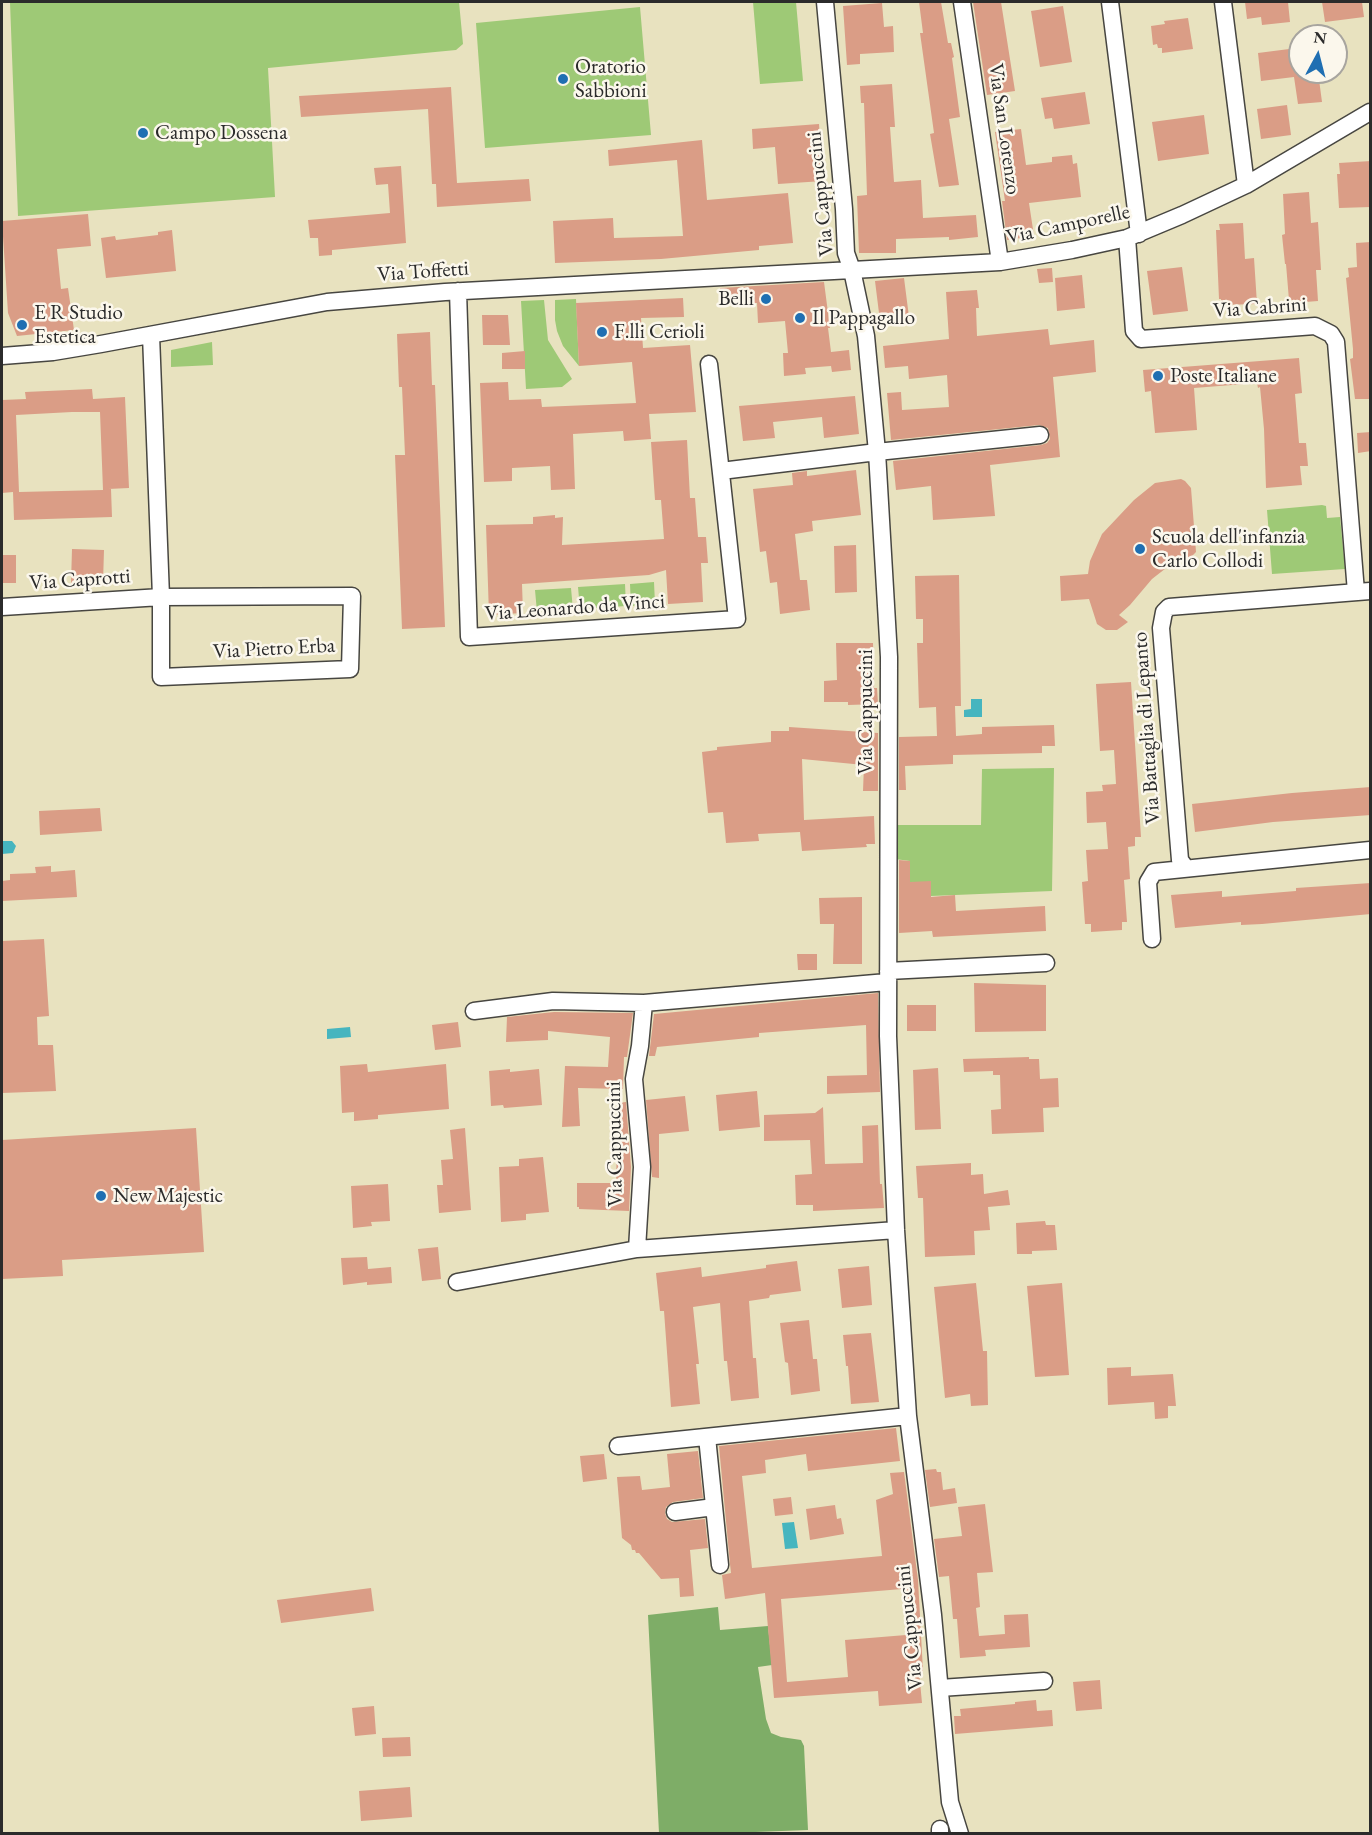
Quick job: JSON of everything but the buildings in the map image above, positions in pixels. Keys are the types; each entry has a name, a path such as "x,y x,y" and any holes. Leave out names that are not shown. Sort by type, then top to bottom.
{"street":[{"name":"Via Cappuccini","path":"825,2 846,253 852,270 866,336 877,452 889,657 889,1090 908,1416 933,1615 950,1802 960,1833"},
{"name":"Via San Lorenzo","path":"962,2 1000,262"},
{"path":"1110,2 1133,236"},
{"path":"1223,2 1246,185"},
{"name":"Via Camporelle","path":"852,270 1000,262 1072,250 1133,236 1246,185 1371,112"},
{"name":"Via Cabrini","path":"1133,236 1134,331 1141,339 1315,326 1331,334 1336,342 1363,591"},
{"name":"Via Toffetti","path":"2,356 53,351 151,335 327,302 458,291 852,270"},
{"name":"Via Leonardo da Vinci","path":"458,291 469,638 737,619 709,364"},
{"name":"Via Pietro Erba","path":"151,335 161,597 161,677 350,669 352,596 161,597"},
{"path":"721,471 1040,435"},
{"name":"Via Battaglia di Lepanto","path":"1186,868 1180,860 1161,628 1164,612 1169,607 1363,591"},
{"name":"Via Caprotti","path":"2,607 161,597"},
{"path":"1152,939 1149,882 1154,872 1371,850"},
{"path":"474,1011 553,1001 644,1003 1046,963"},
{"name":"Via Cappuccini","path":"637,1249 642,1167 634,1079 644,1003"},
{"path":"457,1282 637,1249 896,1230"},
{"path":"618,1446 908,1416"},
{"path":"707,1437 720,1565"},
{"path":"675,1512 714,1507"},
{"path":"940,1688 1044,1681"}],"green space":[{"name":"Campo Dossena","path":"10,2 459,2 463,44 456,50 268,68 275,197 18,216"},
{"path":"753,2 796,2 803,81 760,84"},
{"name":"Oratorio Sabbioni","path":"640,7 651,135 485,148 476,23"},
{"path":"576,299 579,366 563,346 555,320 555,300"},
{"path":"544,300 548,340 572,379 562,387 526,389 521,301"},
{"path":"212,342 213,365 171,367 171,350"},
{"path":"1326,506 1327,518 1340,517 1345,569 1272,574 1267,510"},
{"path":"654,582 655,604 631,606 630,584"},
{"path":"625,584 626,606 580,609 578,587"},
{"path":"571,588 573,610 537,612 535,590"},
{"path":"1054,768 1052,891 931,896 931,882 910,882 910,861 895,859 894,825 981,825 982,769"},
{"path":"718,1607 720,1630 768,1626 772,1665 758,1667 766,1719 771,1733 801,1740 804,1746 808,1830 659,1833 648,1615"}],"water":[{"path":"971,699 982,699 982,717 964,717 964,710 971,709"},
{"path":"2,841 12,841 16,846 13,853 2,854"},
{"path":"350,1027 351,1037 327,1039 327,1029"},
{"path":"794,1522 798,1548 785,1549 782,1523"}],"place":[{"name":"Oratorio Sabbioni","path":"563,79"},
{"name":"Campo Dossena","path":"143,133"},
{"name":"Belli","path":"766,299"},
{"name":"Il Pappagallo","path":"800,318"},
{"name":"E R Studio Estetica","path":"22,325"},
{"name":"F.lli Cerioli","path":"602,332"},
{"name":"Poste Italiane","path":"1158,376"},
{"name":"Scuola dell'infanzia Carlo Collodi","path":"1140,549"},
{"name":"New Majestic","path":"101,1196"}]}
